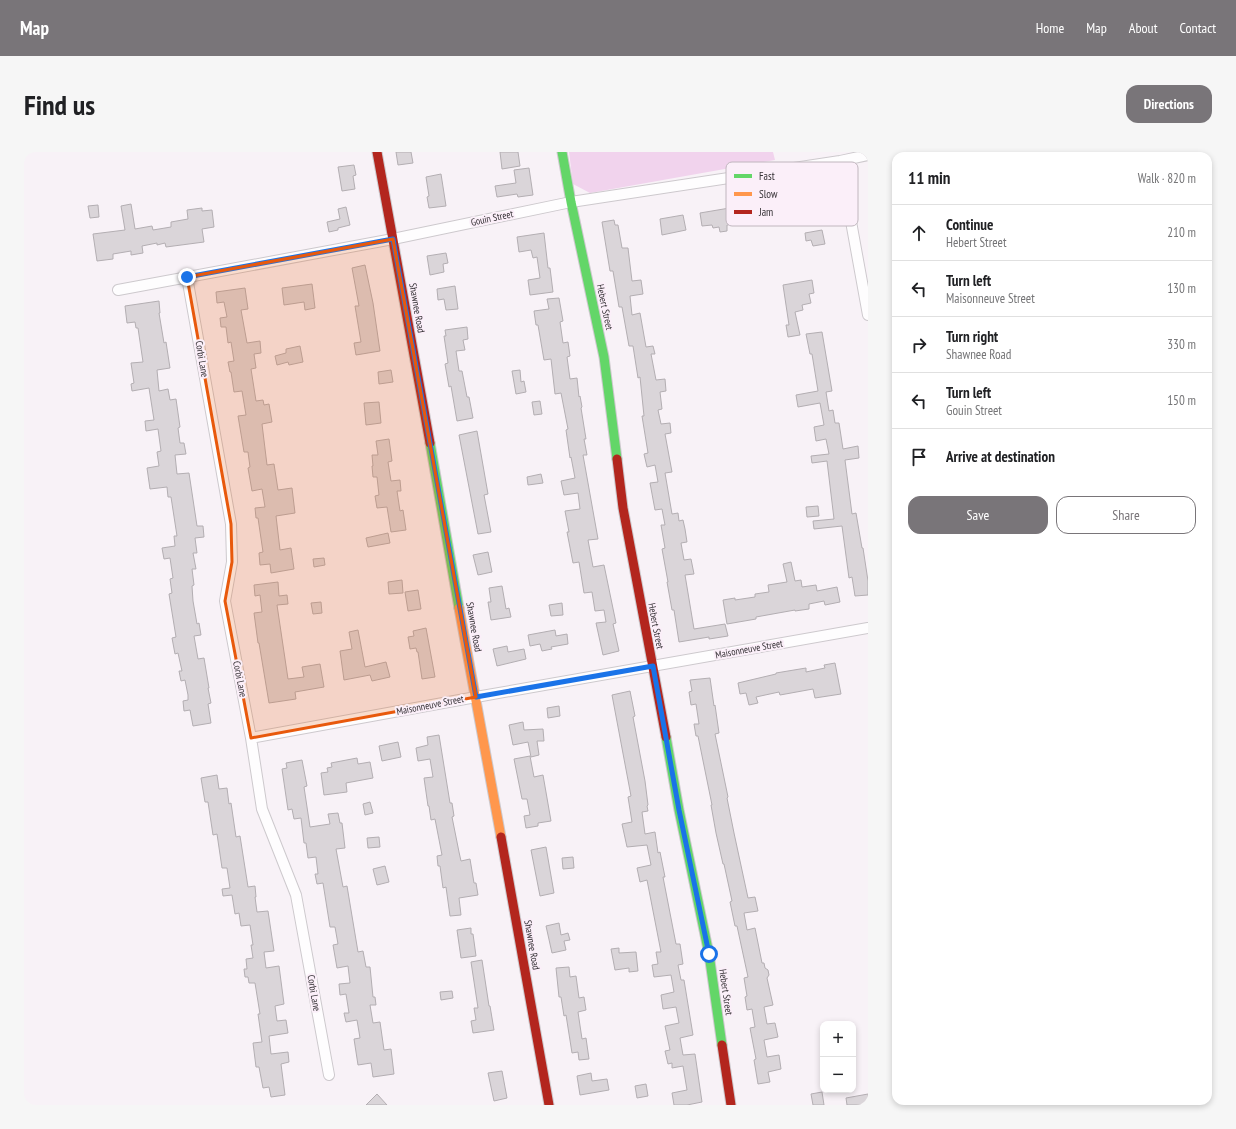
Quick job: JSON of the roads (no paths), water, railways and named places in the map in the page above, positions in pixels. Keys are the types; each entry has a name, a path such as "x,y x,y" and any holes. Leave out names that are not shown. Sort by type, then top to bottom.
{"street":[{"name":"Shawnee Road","path":"378,152 549,1105"},
{"name":"Hebert Street","path":"562,152 571,202 604,357 614,430 622,508 679,810 709,954 731,1105"},
{"name":"Gouin Street","path":"833,162 868,155"},
{"name":"Gouin Street","path":"118,290 393,239 571,202 726,178"},
{"path":"852,226 868,315"},
{"name":"Corbi Lane","path":"187,277 231,524 232,562 225,601 251,738 262,809 296,895 329,1075"},
{"name":"Maisonneuve Street","path":"251,738 868,628"}]}
